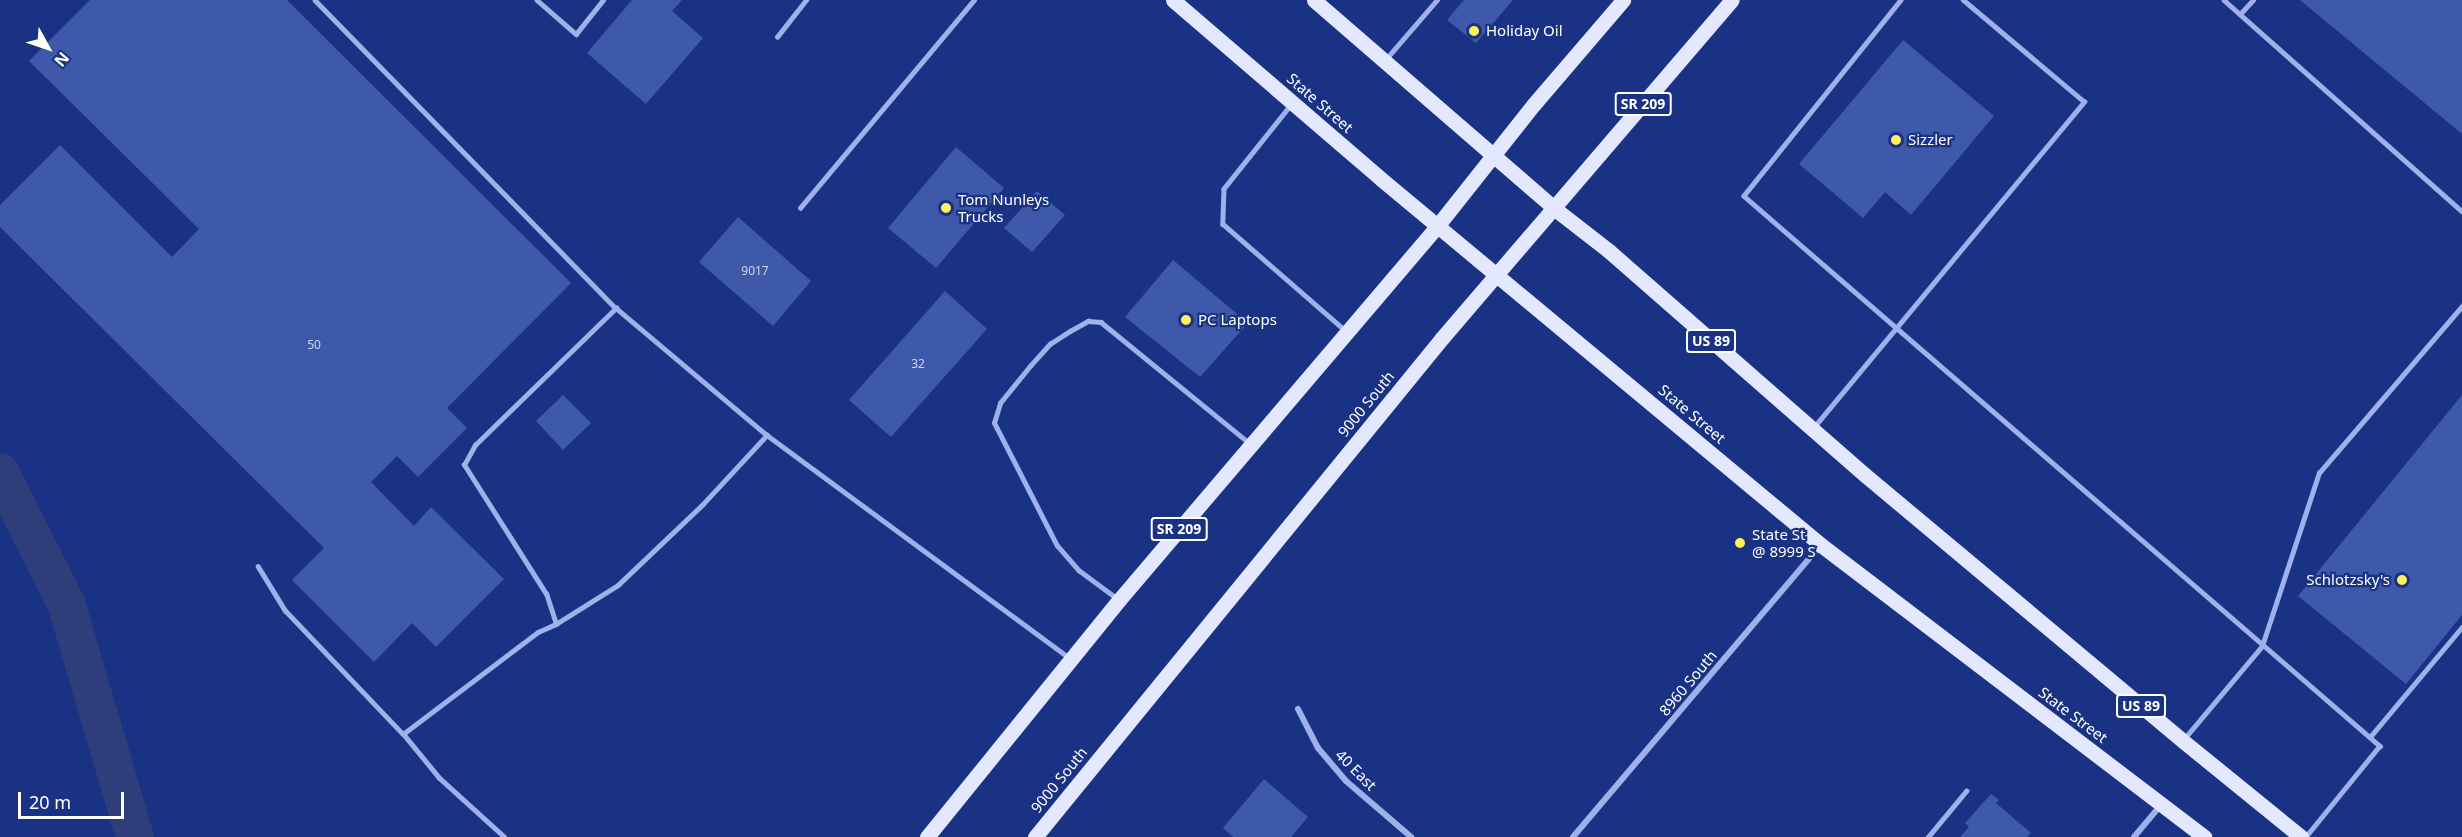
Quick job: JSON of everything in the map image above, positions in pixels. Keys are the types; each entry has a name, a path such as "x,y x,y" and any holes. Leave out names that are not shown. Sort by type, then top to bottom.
{"main road":[{"name":"State Street","path":"1173,0 1821,545 2204,837"},
{"name":"US 89","path":"1314,0 1555,209 1609,251 1812,429 2183,741 2303,837"},
{"name":"SR 209","path":"927,837 1119,600 1438,225 1493,154 1623,0"},
{"name":"9000 South","path":"1035,837 1497,274 1732,0"}],"street":[{"name":"8960 South","path":"1573,837 1821,545"},
{"name":"40 East","path":"1298,709 1318,748 1346,781 1411,837"},
{"path":"2134,837 2161,804"}],"lane":[{"path":"315,0 616,308 767,435 1071,660"},
{"path":"537,0 576,34 603,0"},
{"path":"777,37 806,0"},
{"path":"800,208 974,0"},
{"path":"1384,61 1437,0"},
{"path":"1901,0 1744,196 2380,746 2303,837"},
{"path":"1812,429 2084,102 1963,0"},
{"path":"2224,0 2462,211"},
{"path":"2240,14 2253,0"},
{"path":"1293,103 1224,189 1223,224 1348,332"},
{"path":"2183,741 2262,646 2319,473 2462,306"},
{"path":"556,624 546,594 464,465 475,445 616,308"},
{"path":"1119,600 1079,571 1057,546 994,423 1000,404 1030,366 1050,344 1070,331 1088,321 1101,322 1251,444"},
{"path":"403,734 538,632 556,624 618,585 703,504 767,435"},
{"path":"258,566 285,610 403,734 439,778 504,837"},
{"path":"2370,737 2462,627"},
{"path":"1928,837 1966,791"}],"building":[{"path":"90,0 287,0 571,283 447,408 467,428 418,477 397,456 371,482 414,526 431,507 504,579 436,647 412,623 374,662 292,580 324,548 0,227 0,205 60,145 172,257 199,229 29,61"},
{"path":"632,0 682,0 672,11 703,38 646,104 587,53"},
{"name":"Holiday Oil","path":"1464,0 1513,0 1476,43 1447,20"},
{"path":"2300,0 2462,0 2462,134"},
{"name":"Sizzler","path":"1903,40 1994,116 1911,215 1885,192 1863,218 1799,164"},
{"name":"Tom Nunleys Trucks","path":"956,147 1004,188 936,268 888,228"},
{"path":"1037,191 1065,215 1032,252 1004,228"},
{"path":"738,217 811,281 773,326 699,262"},
{"name":"PC Laptops","path":"1173,260 1248,323 1200,377 1125,317"},
{"path":"945,291 987,329 891,437 849,400"},
{"path":"563,395 591,423 563,450 536,421"},
{"path":"2462,395 2462,615 2406,684 2298,596"},
{"path":"1264,779 1308,817 1291,837 1233,837 1223,828"},
{"path":"1991,794 1999,800 1996,803 2031,833 2027,837 1960,837 1969,827 1965,823"}],"waterway":[{"path":"0,472 66,603 135,837"}],"place":[{"name":"Holiday Oil","path":"1474,31"},
{"name":"Sizzler","path":"1896,140"},
{"name":"Tom Nunleys Trucks","path":"946,208"},
{"name":"PC Laptops","path":"1186,320"},
{"name":"State St @ 8999 S","path":"1740,543"},
{"name":"Schlotzsky's","path":"2402,580"}]}
